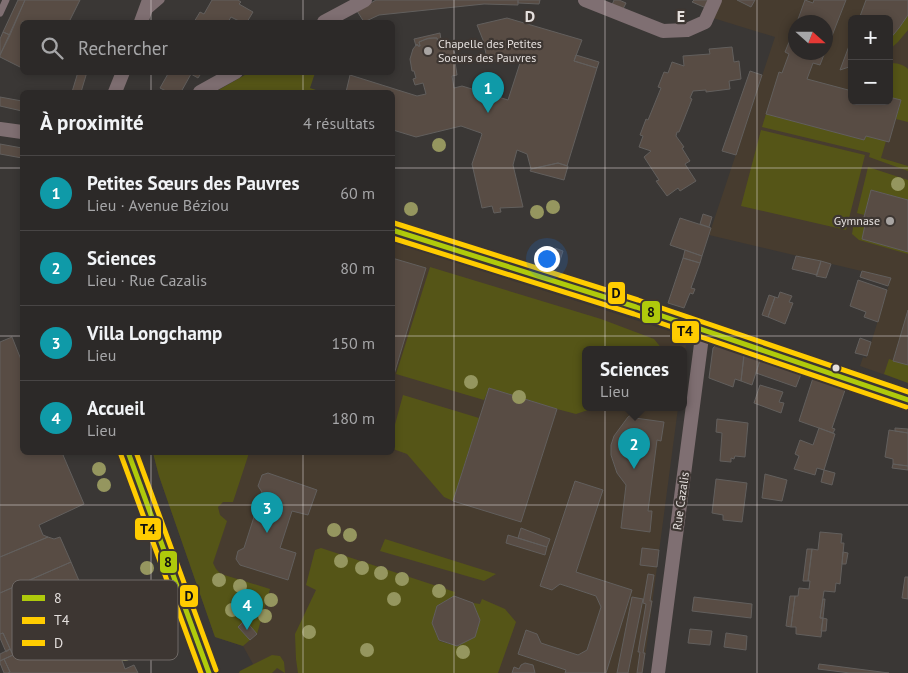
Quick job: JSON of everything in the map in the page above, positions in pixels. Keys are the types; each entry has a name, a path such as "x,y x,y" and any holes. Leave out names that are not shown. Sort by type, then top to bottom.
{"street":[{"path":"142,19 149,0"},
{"path":"328,20 365,0"},
{"path":"584,0 663,31 687,30 705,22 715,0"},
{"path":"116,90 121,75"},
{"path":"204,90 231,75"},
{"path":"0,129 20,132"},
{"path":"395,231 611,298 908,400"},
{"name":"Rue Cazalis","path":"658,673 704,329"},
{"path":"129,455 174,580"},
{"path":"178,590 208,673"}],"lane":[{"path":"0,13 6,0"},
{"path":"142,19 161,0"}],"shaded area":[{"path":"722,0 908,0 908,383 860,366 863,357 866,358 867,356 891,278 709,235 775,37 713,18"},
{"path":"908,15 908,30 893,46 893,35"},
{"path":"893,63 900,64 908,69 908,122 896,119 901,101 893,98"},
{"path":"245,75 314,75 310,88 316,90 218,90"},
{"path":"766,114 864,140 866,136 886,141 881,158 908,166 908,171 869,157 870,153 762,127"},
{"path":"761,130 865,155 846,230 741,206"},
{"path":"868,167 908,180 908,200 872,190 864,215 857,213"},
{"path":"854,222 865,225 862,239 908,252 908,254 859,240 852,234"},
{"path":"395,243 679,334 686,345 582,346 582,411 678,411 643,673 239,673 253,664 243,646 215,637 159,476 154,455 395,455"},
{"path":"430,267 601,319 654,339 660,346 582,346 582,411 585,411 576,414 489,388 484,400 396,374"},
{"path":"889,359 908,365 908,383 884,374"},
{"path":"403,395 479,418 453,501 444,497 407,454 395,450 395,425"},
{"path":"154,455 248,455 233,502 223,502 218,507 220,515 227,521 213,563 221,574 270,589 257,634 245,621 238,627 250,640 243,646 215,637 159,476"},
{"path":"385,539 496,574 484,581 380,551"},
{"path":"321,548 455,592 454,596 437,606 432,623 439,641 457,646 475,637 480,620 473,603 480,604 482,599 505,609 516,622 498,673 298,673 295,634 316,590 306,585 315,550"},
{"path":"272,655 280,656 284,662 285,673 277,668 272,673 239,673 240,671"}],"building":[{"path":"18,0 25,0 10,35 3,32"},
{"path":"25,0 80,0 70,20 20,20 20,67 0,57"},
{"path":"212,0 238,0 241,2 239,4 253,12 248,20 237,20 231,17 229,20 195,20 200,12 204,14"},
{"path":"376,0 518,0 518,5 484,4 379,15 368,20 363,20 357,11"},
{"path":"518,0 540,0 539,4 518,3"},
{"path":"614,0 626,3 623,9 612,5"},
{"path":"694,0 711,0 706,8 692,2"},
{"path":"737,0 755,0 751,7"},
{"path":"805,0 813,3 814,0 846,0 833,33 833,15 800,15"},
{"path":"866,0 908,0 908,15 893,35 893,15 860,15"},
{"path":"507,18 582,40 574,61 597,68 567,166 558,163 531,169 527,154 517,150 513,165 523,207 500,208 501,212 494,213 492,206 482,208 472,164 481,133 461,126 416,137 395,131 395,90 346,90 350,75 417,96 426,94 423,83 415,85 413,79 416,78 414,71 412,71 410,59 413,49 417,44 420,46 419,42 437,38 438,42 440,41 439,39 447,43 455,54 457,75 452,76 454,88 462,86 508,100 520,63 506,59 488,63 483,40 477,25"},
{"path":"3,32 10,35 0,55 0,39"},
{"path":"440,33 440,41 438,42 437,38 429,38 419,42 420,46 417,44 416,46 414,39"},
{"path":"732,47 734,62 739,61 741,79 729,81 730,89 706,92 706,90 693,91 690,98 692,99 676,136 684,147 682,148 690,161 685,164 696,181 680,191 678,188 667,196 656,181 659,180 644,157 651,151 639,147 643,136 640,135 661,88 658,87 664,72 668,73 672,62 684,66 683,56 710,54 709,49"},
{"path":"848,49 848,67 840,70"},
{"path":"576,55 599,62 597,68 574,61"},
{"path":"788,57 788,60 822,60 820,65 813,63 807,79 848,90 848,105 893,105 893,98 901,100 889,142 866,136 864,140 766,114 779,72 782,73"},
{"path":"750,71 762,75 736,155 722,151"},
{"path":"77,75 86,75 82,90 73,90"},
{"path":"167,75 190,75 182,90 164,90 160,88"},
{"path":"0,97 20,101 20,111 0,106"},
{"path":"0,144 20,148 20,158 0,154"},
{"path":"558,163 568,166 564,180 530,171 531,169"},
{"name":"Gymnase","path":"871,190 908,200 908,252 862,239 865,225 871,227 873,219 864,217"},
{"path":"703,214 712,217 709,227 700,224"},
{"path":"680,218 711,228 702,256 670,245"},
{"path":"555,248 563,251 558,267 550,265"},
{"path":"685,250 702,256 700,263 683,258"},
{"path":"796,256 821,261 817,275 792,269"},
{"path":"683,258 700,263 691,288 695,289 693,294 690,293 684,308 668,303"},
{"path":"395,259 426,268 395,371"},
{"path":"821,261 831,264 826,278 816,276"},
{"path":"862,271 891,278 888,286 860,277"},
{"path":"858,280 887,290 878,322 864,317 866,312 850,306"},
{"path":"780,292 792,296 789,302 793,303 785,324 768,317 775,297 778,298"},
{"path":"769,295 775,297 768,317 762,315"},
{"path":"908,310 908,365 893,361"},
{"path":"12,337 20,357 20,455 63,455 84,504 39,525 43,535 48,537 0,557 0,342"},
{"path":"860,338 871,342 867,356 855,353"},
{"path":"716,345 744,355 741,381 735,379 733,387 709,378 713,348"},
{"path":"744,355 760,360 752,385 741,381"},
{"path":"760,360 801,374 796,387 756,373"},
{"path":"813,378 845,390 832,428 835,429 833,433 799,421"},
{"path":"760,385 783,392 779,402 784,403 781,413 754,403"},
{"path":"489,388 557,409 521,522 453,501"},
{"path":"636,411 635,418 664,422 661,441 657,440 648,511 652,511 650,532 621,528 626,485 617,473 611,455 611,445 614,436 628,417"},
{"path":"717,419 748,423 745,457 735,456 734,459 731,458 731,462 720,461 722,433 716,432"},
{"path":"819,428 835,434 824,470 817,468 815,475 794,469 799,456 795,454 800,440 813,445"},
{"path":"895,428 908,429 908,433 895,431"},
{"path":"889,430 908,433 908,466 893,464 893,459 885,457"},
{"path":"893,464 908,466 908,470 892,468"},
{"path":"824,470 835,473 832,485 821,482"},
{"path":"268,473 317,490 308,515 292,511 280,548 296,553 288,580 240,565 236,559 238,551 244,548 262,492 258,486 262,475"},
{"path":"765,474 787,480 782,501 762,498"},
{"path":"716,479 747,483 742,522 723,520 723,515 712,513"},
{"path":"575,481 603,490 576,572 632,590 606,673 565,673 566,670 518,654 526,630 537,634 541,643 578,655 587,650 601,607 596,596 560,584 552,590 540,586"},
{"path":"521,528 550,539 547,547 518,538"},
{"path":"820,532 842,534 841,543 844,543 840,584 836,583 835,592 824,591 820,618 823,618 821,637 796,634 796,627 791,627 795,596 798,596 799,588 809,589 810,581 808,581 812,549 818,550"},
{"path":"508,535 547,547 545,555 506,543"},
{"path":"48,537 54,539 60,537 71,562 30,580 12,580 12,588 0,593 0,557"},
{"path":"642,548 659,550 657,567 640,565"},
{"path":"807,549 812,549 808,581 803,581"},
{"path":"843,552 848,553 846,564 842,564"},
{"path":"71,562 79,580 30,580"},
{"path":"648,574 654,575 650,601 652,601 643,653 645,653 642,673 637,673 640,652 638,652 646,604 643,603"},
{"path":"905,577 908,577 908,599 902,598"},
{"path":"12,588 12,653 3,633 0,634 0,593"},
{"path":"454,596 473,603 480,620 475,637 457,646 439,640 432,623 437,606"},
{"path":"790,596 795,596 791,627 786,626"},
{"path":"632,597 643,599 628,673 617,673"},
{"path":"694,597 752,604 751,618 692,611"},
{"path":"823,599 825,599 823,618 820,618"},
{"path":"823,618 827,619 826,631 821,631"},
{"path":"245,620 257,634 250,640 238,627"},
{"path":"690,629 712,631 710,645 688,643"},
{"path":"3,633 10,649 6,652 0,638 0,634"},
{"path":"726,633 747,636 746,650 724,647"},
{"path":"10,649 12,655 0,661 0,654"},
{"path":"12,655 12,660 122,660 125,669 134,665 138,673 8,673 10,672 4,659"},
{"path":"4,659 10,672 8,673 4,673 0,663"},
{"path":"525,663 533,665 535,673 512,673 514,667 519,669"},
{"path":"819,664 889,673 850,673 818,669"}],"transit line":[{"name":"D","path":"395,223 638,300 908,392"},
{"name":"8","path":"395,231 636,307 908,400"},
{"name":"T4","path":"395,239 634,314 906,407"},
{"name":"T4","path":"121,455 167,580"},
{"name":"8","path":"129,455 175,580"},
{"name":"D","path":"137,455 216,670"},
{"name":"8","path":"178,588 209,673"},
{"name":"T4","path":"178,610 201,673"}],"place":[{"name":"Chapelle des Petites Soeurs des Pauvres","path":"428,51"},
{"name":"Petites Sœurs des Pauvres","path":"488,113"},
{"name":"Gymnase","path":"890,221"},
{"name":"Sciences","path":"634,469"},
{"name":"Villa Longchamp","path":"267,533"},
{"name":"Accueil","path":"247,630"}]}
